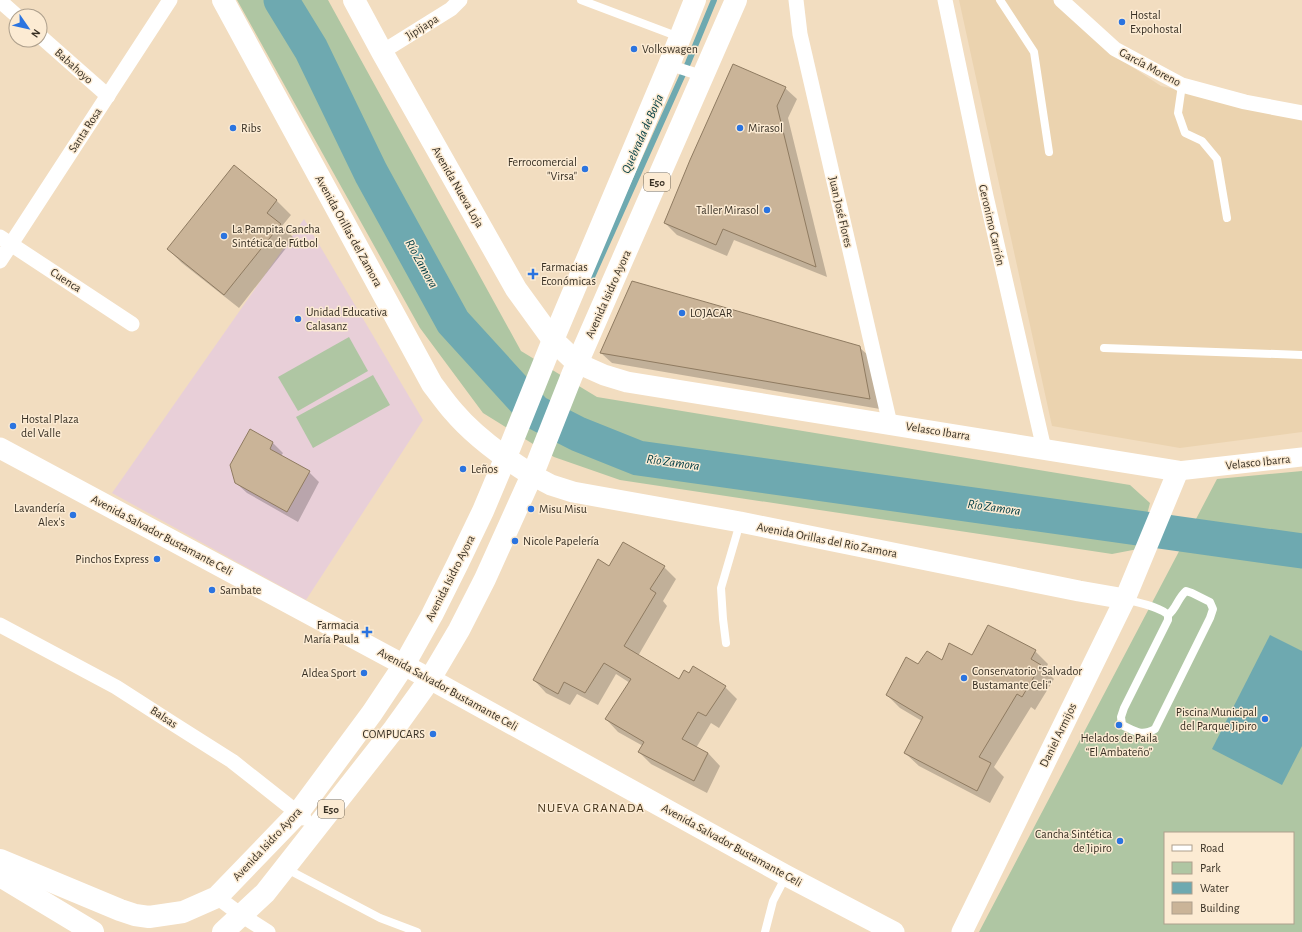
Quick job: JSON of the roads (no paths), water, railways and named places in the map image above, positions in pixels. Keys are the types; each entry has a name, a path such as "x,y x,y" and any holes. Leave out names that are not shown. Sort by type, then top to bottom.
{"main road":[{"name":"Avenida Orillas del Zamora","path":"223,0 432,384 453,412 480,438 508,452 534,470"},
{"name":"Avenida Nueva Loja","path":"354,0 516,289 575,369"},
{"name":"Avenida Isidro Ayora","path":"3,873 135,915 150,917 183,912 217,897 298,813 372,713 404,665 432,615 458,563 483,511 508,452 553,340 695,0"},
{"name":"Avenida Isidro Ayora","path":"223,932 265,893 316,829 430,679 459,630 485,579 534,470 575,369 736,0"},
{"name":"Velasco Ibarra","path":"575,369 604,375 627,382 1178,471"},
{"name":"Avenida Salvador Bustamante Celi","path":"0,448 430,679 787,876 894,932"},
{"name":"Avenida Orillas del Rio Zamora","path":"534,470 551,485 574,492 740,522 1125,599"},
{"name":"Daniel Armijos","path":"962,932 1125,599 1178,471"},
{"name":"Avenida Isidro Ayora","path":"3,873 93,932"}],"street":[{"name":"Santa Rosa","path":"0,261 5,240 108,96 170,0"},
{"name":"Jipijapa","path":"382,52 451,9 460,0"},
{"name":"Juan José Flores","path":"796,0 800,34 890,424"},
{"name":"Geronimo Carrión","path":"945,0 986,196 1044,449"},
{"name":"García Moreno","path":"1061,0 1115,50 1182,85 1245,102 1302,113"},
{"path":"0,1 8,8"},
{"name":"Babahoyo","path":"48,43 108,96"},
{"path":"669,65 703,76"},
{"name":"Cuenca","path":"5,240 132,324"},
{"name":"Velasco Ibarra","path":"1178,471 1302,457"},
{"name":"Balsas","path":"0,625 116,687 232,761 316,829"},
{"path":"217,897 241,915 268,932"}],"lane":[{"path":"581,0 680,38"},
{"path":"1000,0 1034,52 1049,152"},
{"path":"1182,85 1178,113 1185,133 1202,141 1217,159 1227,218"},
{"path":"1104,348 1302,355"},
{"path":"726,643 721,588 740,522"},
{"path":"1186,592 1192,593 1210,602 1213,609 1207,625 1154,729 1142,734 1122,725 1121,717 1124,708 1168,620 1168,615 1172,612 1180,596 1186,592"},
{"path":"1125,599 1155,608 1165,612 1168,615"},
{"path":"284,868 310,880 380,918 417,932"},
{"path":"765,932 773,901 787,876"}],"water":[{"name":"Piscina Municipal del Parque Jipiro","path":"1270,635 1302,651 1302,746 1282,785 1212,749"}],"waterway":[{"name":"Río Zamora","path":"281,0 311,49 371,173 453,322 535,412 578,434 638,458 1302,551"},
{"name":"Quebrada de Borja","path":"592,277 688,63 714,0"}],"place":[{"name":"Hostal Expohostal","path":"1122,22"},
{"name":"Volkswagen","path":"634,49"},
{"name":"Ribs","path":"233,128"},
{"name":"Mirasol","path":"740,128"},
{"name":"Ferrocomercial \"Virsa\"","path":"585,169"},
{"name":"Taller Mirasol","path":"767,210"},
{"name":"La Pampita Cancha Sintética de Fútbol","path":"224,236"},
{"name":"Farmacias Económicas","path":"533,274"},
{"name":"LOJACAR","path":"682,313"},
{"name":"Unidad Educativa Calasanz","path":"298,319"},
{"name":"Hostal Plaza del Valle","path":"13,426"},
{"name":"Leños","path":"463,469"},
{"name":"Misu Misu","path":"531,509"},
{"name":"Lavandería Alex's","path":"73,515"},
{"name":"Nicole Papelería","path":"515,541"},
{"name":"Pinchos Express","path":"157,559"},
{"name":"Sambate","path":"212,590"},
{"name":"Farmacia María Paula","path":"367,632"},
{"name":"Aldea Sport","path":"364,673"},
{"name":"Conservatorio \"Salvador Bustamante Celi\"","path":"964,678"},
{"name":"Piscina Municipal del Parque Jipiro","path":"1265,719"},
{"name":"Helados de Paila “El Ambateño”","path":"1119,725"},
{"name":"COMPUCARS","path":"433,734"},
{"name":"Cancha Sintética de Jipiro","path":"1120,841"}],"district":[{"name":"NUEVA GRANADA","path":"591,808"}]}
